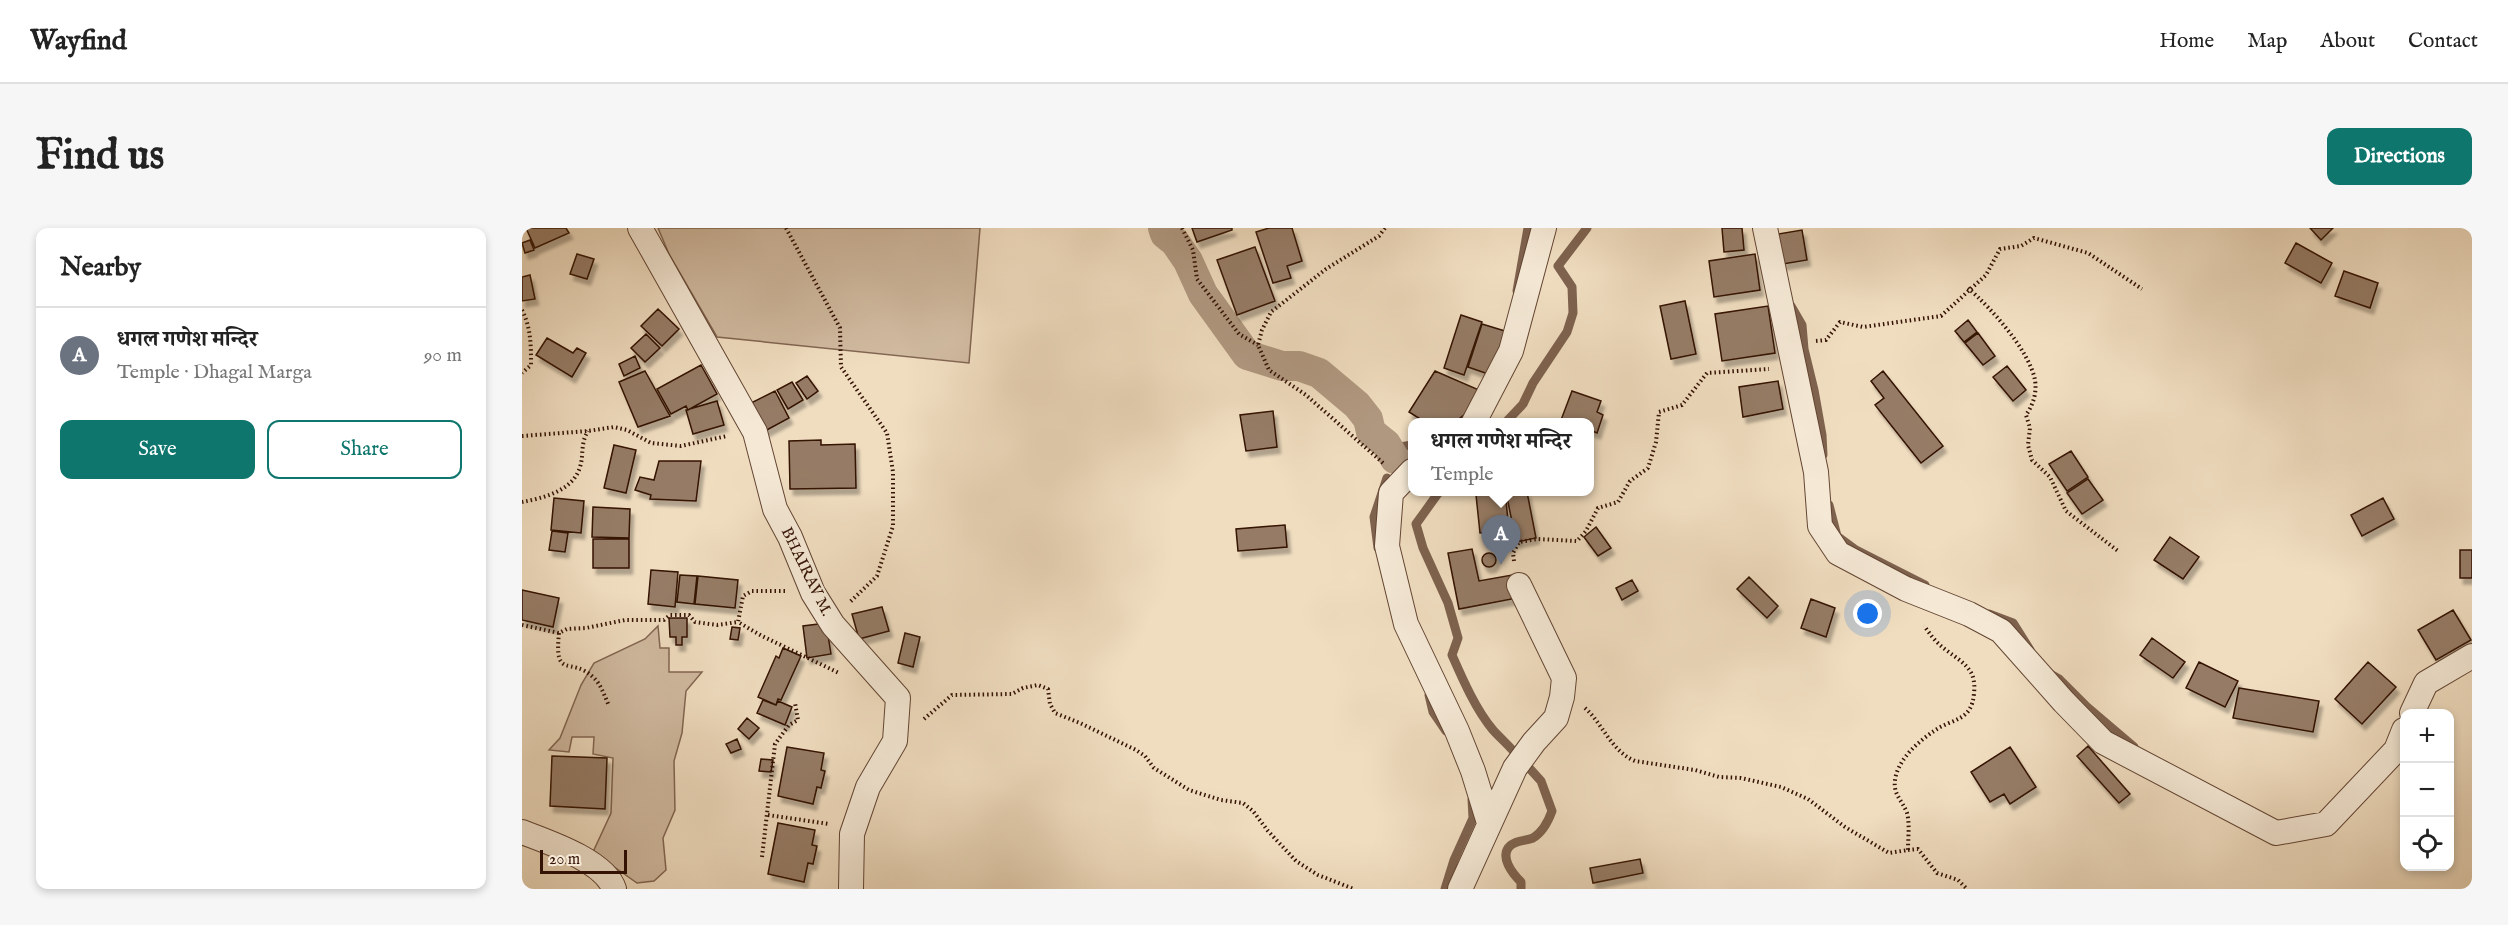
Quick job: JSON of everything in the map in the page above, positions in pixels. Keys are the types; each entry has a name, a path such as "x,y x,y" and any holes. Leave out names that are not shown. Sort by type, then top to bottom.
{"street":[{"name":"BHAIRAV M.","path":"640,228 755,432 775,509 790,537 813,593 833,625 898,698 896,741 868,788 852,834 851,889"},
{"path":"1477,418 1511,351 1544,228"},
{"path":"1766,228 1816,472 1820,526 1838,553 1906,589 1969,614 2001,631 2103,742 2276,833 2326,824 2396,750 2400,740"},
{"path":"1407,475 1391,493 1387,546 1407,624 1473,771 1489,823"},
{"path":"1460,889 1515,768 1556,718 1562,697 1564,678 1520,585"},
{"path":"2414,709 2426,683 2472,657"},
{"path":"522,832 581,856 612,881 614,889"}],"path":[{"path":"786,228 840,327 841,367 887,433 893,472 893,526 877,576 852,599 833,625"},
{"path":"1182,228 1193,250 1197,279 1239,334 1258,345 1269,370 1306,395 1407,475"},
{"path":"1258,345 1271,312 1326,269 1379,236 1385,228"},
{"path":"1968,288 2005,327 2023,354 2035,380 2034,402 2026,416 2030,428 2028,445 2032,460 2050,477 2066,511 2118,552"},
{"path":"522,310 529,324 531,364 522,373"},
{"path":"522,436 614,427 627,430 651,443 681,446 755,432"},
{"path":"522,502 547,496 574,479 580,466 583,439 588,431"},
{"path":"1906,589 1907,603 1917,618 1938,643 1972,672 1975,687 1971,708 1956,721 1936,729 1903,759 1898,768 1895,778 1896,797 1906,812 1909,831 1908,850"},
{"path":"738,622 743,596 752,591 813,593"},
{"path":"522,625 560,633 567,629 586,628 625,620 664,620 670,615 689,615 695,622 717,625 738,622 834,672 882,678"},
{"path":"560,633 557,651 560,662 567,667 582,669 595,678 609,706"},
{"path":"898,717 906,716 911,712 922,720 952,695 1012,694 1023,687 1038,685 1048,689 1050,704 1055,713 1136,750 1145,756 1154,768 1189,790 1221,800 1243,803 1296,861 1318,875 1354,889"},
{"path":"1562,697 1578,703 1588,711 1625,757 1635,761 1695,770 1719,777 1741,778 1781,788 1808,800 1845,827 1889,853 1918,849 1937,873 1958,880 1968,889"},
{"path":"762,857 775,744 789,725 798,720 795,703"},
{"path":"768,815 842,825 852,834"}],"shaded area":[{"path":"658,228 980,228 969,363 717,337 669,254"},
{"path":"658,626 660,648 669,648 669,672 702,672 686,691 682,733 674,761 675,810 663,838 666,870 654,881 637,883 593,852 611,813 613,758 593,754 594,737 572,737 569,752 549,750 560,738 581,685 594,663 645,639"}],"building":[{"path":"526,228 566,228 569,233 535,248"},
{"path":"1192,228 1232,228 1232,230 1197,242"},
{"path":"1269,228 1292,228 1302,261 1287,266 1291,278 1273,283 1256,232"},
{"path":"1722,228 1742,228 1744,250 1724,252"},
{"path":"2310,228 2333,228 2321,240"},
{"path":"1802,230 1807,260 1783,264 1778,234"},
{"path":"530,240 534,250 525,253 522,243"},
{"path":"2296,243 2332,263 2321,283 2285,263"},
{"path":"1255,247 1275,301 1237,315 1217,260"},
{"path":"577,254 594,259 587,279 570,274"},
{"path":"1755,254 1760,290 1714,297 1709,261"},
{"path":"2344,271 2378,283 2370,308 2335,296"},
{"path":"530,275 535,299 522,301 522,277"},
{"path":"1685,301 1696,354 1671,359 1660,306"},
{"path":"1768,306 1775,353 1722,361 1715,314"},
{"path":"658,309 679,329 662,346 641,326"},
{"path":"1461,315 1482,322 1464,375 1444,368"},
{"path":"1968,320 1977,332 1964,342 1955,331"},
{"path":"1482,324 1505,331 1491,375 1468,367"},
{"path":"1978,333 1995,356 1983,365 1965,343"},
{"path":"646,334 660,348 645,362 631,348"},
{"path":"547,338 573,353 577,348 586,353 572,377 536,355"},
{"path":"635,356 640,368 624,376 619,364"},
{"path":"701,365 717,394 688,410 686,406 671,414 657,389"},
{"path":"2007,366 2026,390 2013,401 1993,377"},
{"path":"645,371 670,416 638,427 619,382"},
{"path":"1435,371 1479,390 1465,414 1460,418 1419,418 1409,412"},
{"path":"1883,371 1943,446 1921,463 1875,405 1884,398 1871,381"},
{"path":"807,376 818,391 807,399 796,383"},
{"path":"1778,381 1783,409 1743,417 1739,387"},
{"path":"792,382 803,400 788,409 777,390"},
{"path":"775,391 789,418 765,431 751,403"},
{"path":"1572,391 1601,401 1597,412 1603,415 1597,433 1594,432 1594,418 1562,418"},
{"path":"717,401 724,425 693,434 686,410"},
{"path":"1273,411 1277,447 1246,451 1240,415"},
{"path":"821,440 821,445 855,444 856,488 790,489 789,441"},
{"path":"614,445 636,450 626,493 604,488"},
{"path":"2071,451 2088,477 2067,491 2049,464"},
{"path":"659,461 701,461 696,501 650,499 651,495 635,490 640,477 654,480"},
{"path":"2088,479 2103,500 2082,514 2067,493"},
{"path":"1476,496 1505,496 1509,530 1480,533"},
{"path":"1507,496 1528,496 1536,538 1516,542"},
{"path":"554,498 584,501 581,533 551,530"},
{"path":"2383,498 2394,519 2362,536 2351,515"},
{"path":"593,507 630,509 629,538 592,537"},
{"path":"1285,525 1287,547 1238,551 1236,529"},
{"path":"1596,527 1611,548 1598,556 1584,537"},
{"path":"552,531 568,533 565,552 549,550"},
{"path":"2170,537 2199,557 2183,579 2154,560"},
{"path":"593,539 629,539 629,568 593,568"},
{"path":"1472,549 1479,581 1512,575 1517,598 1459,609 1448,553"},
{"path":"2460,550 2472,550 2472,578 2460,578"},
{"path":"1486,553 1492,553 1496,560 1492,567 1486,567 1482,563 1482,557"},
{"path":"651,570 678,572 675,607 648,604"},
{"path":"680,575 697,576 694,604 677,602"},
{"path":"698,576 738,580 735,608 695,604"},
{"path":"1749,577 1778,606 1767,618 1737,589"},
{"path":"1632,580 1638,591 1622,600 1616,588"},
{"path":"522,590 559,598 553,627 522,620"},
{"path":"1811,599 1835,608 1826,637 1801,628"},
{"path":"882,607 889,631 859,639 852,614"},
{"path":"2453,610 2471,640 2436,660 2418,630"},
{"path":"669,618 687,618 687,637 682,637 682,645 676,645 676,637 670,637"},
{"path":"826,623 831,654 807,658 803,626"},
{"path":"732,627 740,628 738,640 730,639"},
{"path":"905,633 920,637 913,667 898,663"},
{"path":"2152,638 2185,662 2173,678 2140,655"},
{"path":"783,648 801,656 781,700 778,699 776,705 758,697 776,656 779,658"},
{"path":"2199,662 2238,681 2225,707 2186,688"},
{"path":"2368,662 2396,687 2362,724 2335,699"},
{"path":"2239,688 2319,701 2313,732 2233,718"},
{"path":"763,700 776,705 778,701 792,707 785,725 757,713"},
{"path":"747,718 759,728 749,739 738,729"},
{"path":"737,739 741,749 731,753 726,744"},
{"path":"2088,746 2130,794 2119,803 2077,756"},
{"path":"787,747 824,753 821,770 825,771 821,788 817,787 813,804 778,796"},
{"path":"2010,747 2036,787 2010,804 2004,794 1990,802 1971,772"},
{"path":"552,756 607,758 605,809 550,806"},
{"path":"761,759 773,760 771,772 759,771"},
{"path":"778,823 815,830 812,845 817,846 813,864 808,863 804,882 768,874"},
{"path":"1640,859 1643,873 1593,883 1590,868"}],"waterway":[{"path":"1163,228 1165,234 1175,242 1188,261 1203,294 1247,355 1282,366 1299,366 1319,373 1357,405 1368,419 1371,432 1386,444 1395,459"},
{"path":"1517,291 1528,228"},
{"path":"1510,418 1523,404 1533,383 1567,332 1573,313 1572,287 1558,266 1587,228"},
{"path":"1791,306 1802,325 1804,349 1822,435 1823,455"},
{"path":"1395,459 1400,456 1400,447 1408,446"},
{"path":"1378,548 1374,517 1387,478"},
{"path":"1436,496 1416,524 1423,548 1448,603 1458,638 1452,655 1481,713 1519,758"},
{"path":"1829,505 1837,536 1856,550 1925,585"},
{"path":"1989,614 2013,623 2030,650"},
{"path":"2050,674 2059,679 2087,707 2134,747"},
{"path":"1429,695 1433,712 1446,731"},
{"path":"1521,889 1521,882 1508,865 1507,849 1513,843 1537,836 1552,811 1541,781 1522,760"},
{"path":"1445,889 1454,860 1473,818 1472,799"}],"place":[{"name":"धगल गणेश मन्दिर","path":"1501,565"}]}
